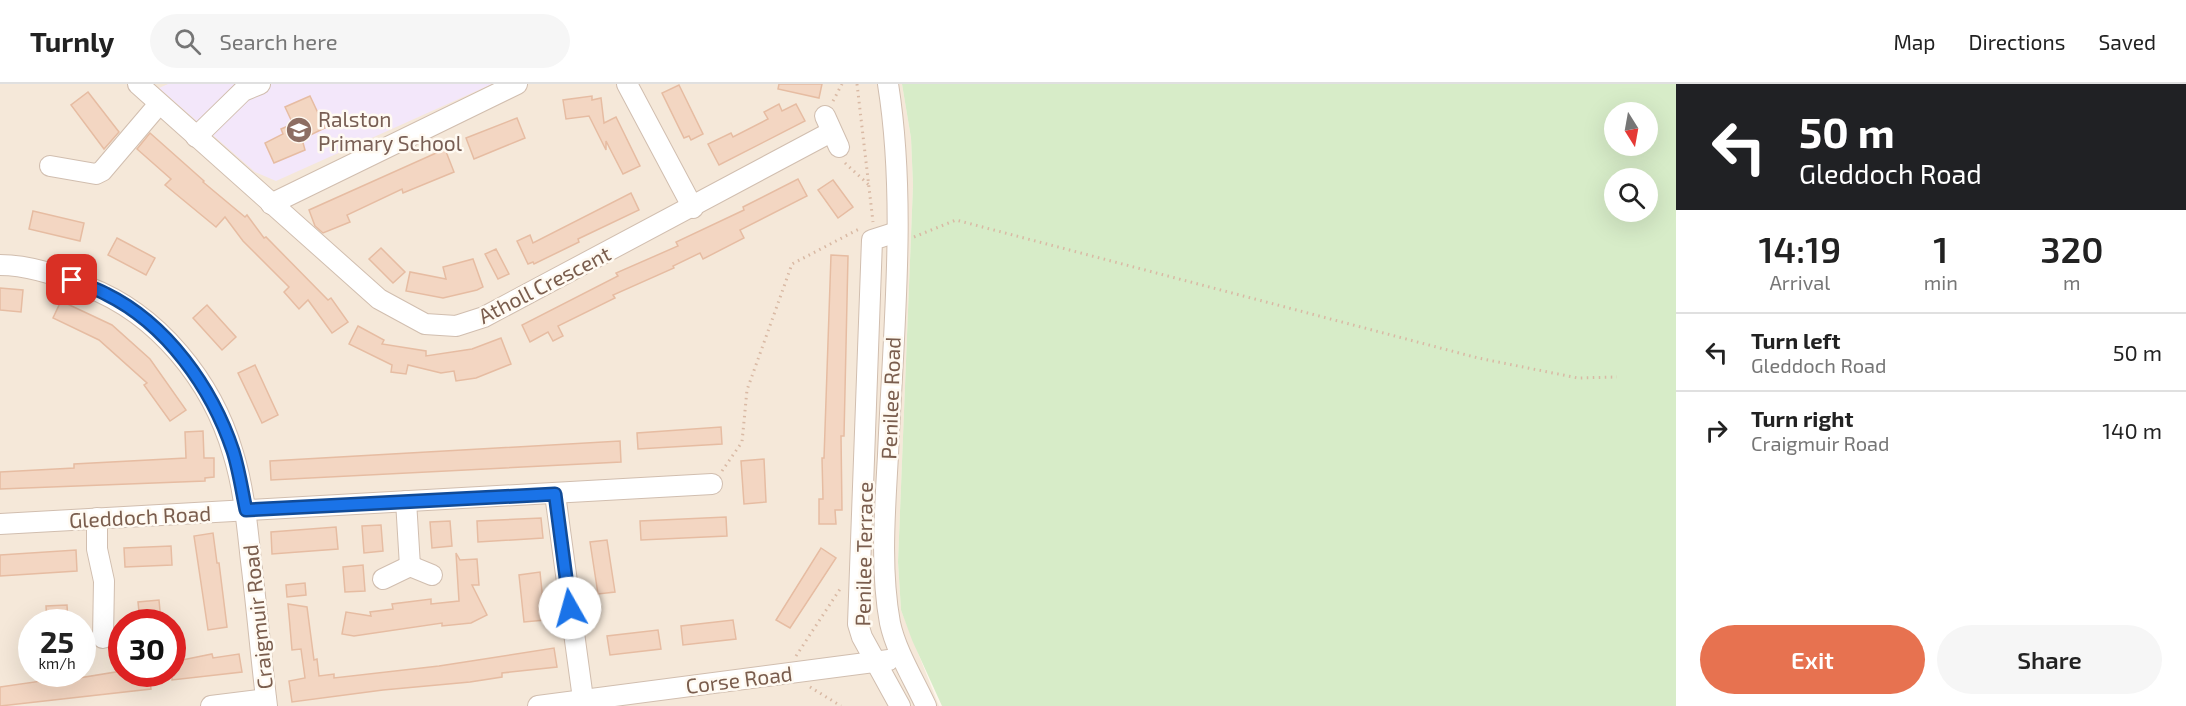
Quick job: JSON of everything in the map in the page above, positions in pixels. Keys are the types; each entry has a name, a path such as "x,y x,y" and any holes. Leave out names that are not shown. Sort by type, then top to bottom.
{"street":[{"name":"Atholl Crescent","path":"138,84 379,300 425,324 456,326 484,317 693,208 832,132"},
{"path":"196,137 243,91 261,84"},
{"path":"271,204 517,84"},
{"path":"627,84 693,208"},
{"name":"Penilee Road","path":"888,84 895,127 897,232 886,482 886,598 891,626 926,706"},
{"path":"50,166 96,174 102,171 159,104"},
{"path":"873,231 897,232"},
{"name":"Penilee Terrace","path":"873,231 858,624 862,637 900,706"},
{"name":"Craigmuir Road","path":"0,265 54,274 107,294 144,318 171,343 198,379 218,415 233,452 246,510 267,702"},
{"name":"Gleddoch Road","path":"0,524 712,484"},
{"path":"555,494 583,703"},
{"path":"406,501 410,566"},
{"path":"97,518 97,549 104,581 103,638"},
{"path":"383,579 410,566 432,575"},
{"name":"Corse Road","path":"538,706 583,703 904,657"},
{"path":"211,706 267,702"}],"path":[{"path":"712,484 742,442 747,390 792,264 873,231 870,186 857,84"},
{"path":"832,132 834,152 870,186"},
{"path":"897,232 916,238 956,220 1478,358 1578,378 1617,377"},
{"path":"841,706 785,673 852,569 861,561"}],"shaded area":[{"path":"0,84 902,84 911,138 913,185 898,562 901,610 939,706 0,706"},
{"name":"Ralston Primary School","path":"168,84 492,84 276,181 255,172 159,88"}],"green space":[{"path":"902,84 1676,84 1676,706 942,706 901,610 898,562 913,185 911,138"}],"building":[{"path":"779,84 822,84 819,98 778,89"},
{"path":"679,85 703,134 691,140 689,136 684,138 662,93"},
{"path":"88,92 119,132 104,149 71,105"},
{"path":"310,96 325,128 302,139 305,150 274,163 265,143 283,134 281,129 293,124 285,107"},
{"path":"592,96 592,100 601,98 604,123 616,117 640,166 623,174 606,141 606,150 589,116 566,119 563,100"},
{"path":"779,104 782,111 796,104 805,121 719,165 708,144 731,133 733,137 768,119 764,112"},
{"path":"517,118 525,138 474,159 466,138"},
{"path":"150,133 203,182 245,217 247,215 264,238 266,237 328,300 331,298 348,322 332,333 308,300 299,309 284,292 289,287 243,241 225,217 216,227 165,185 171,179 137,149"},
{"path":"445,149 454,172 403,193 402,189 347,215 350,222 323,233 315,226 309,210"},
{"path":"798,179 807,196 740,230 744,238 703,259 700,253 673,266 674,268 613,295 615,298 558,326 563,336 553,341 548,332 530,342 522,325 618,276 616,273 678,246 676,242 744,210 743,207"},
{"path":"833,180 853,207 838,218 818,190"},
{"path":"631,193 639,210 578,239 579,242 534,264 533,262 528,264 517,241 530,235 533,243"},
{"path":"33,211 84,223 80,241 29,229"},
{"path":"117,238 155,258 146,275 108,255"},
{"path":"381,248 405,272 393,283 369,259"},
{"path":"496,249 509,274 498,279 485,254"},
{"path":"831,255 848,256 844,436 841,436 842,510 835,510 836,524 819,524 819,499 823,499 822,458 824,458"},
{"path":"473,259 483,287 477,290 443,298 406,291 410,272 446,279 443,267"},
{"path":"0,288 23,290 21,312 0,310"},
{"path":"61,301 112,325 150,359 186,410 170,421 144,385 147,383 99,340 53,318"},
{"path":"207,305 236,337 222,350 193,318"},
{"path":"358,326 384,340 382,344 426,351 426,356 472,349 501,338 511,364 476,378 456,381 454,371 441,373 408,365 406,374 391,372 392,365 349,344"},
{"path":"255,365 278,415 262,423 238,373"},
{"path":"721,427 722,444 638,449 637,433"},
{"path":"203,431 204,458 214,458 214,477 205,478 205,481 0,489 0,472 74,468 74,464 186,458 185,432"},
{"path":"620,441 621,462 271,480 270,461"},
{"path":"764,459 766,502 744,504 741,461"},
{"path":"726,517 727,536 641,540 640,521"},
{"path":"541,518 543,538 478,542 477,521"},
{"path":"450,521 452,546 432,548 430,522"},
{"path":"381,525 383,551 364,553 362,526"},
{"path":"336,527 338,549 272,554 271,532"},
{"path":"213,533 227,627 208,630 194,536"},
{"path":"607,540 615,592 598,594 590,542"},
{"path":"171,546 172,565 125,567 124,548"},
{"path":"821,548 836,558 790,628 776,620"},
{"path":"76,550 77,571 0,576 0,555"},
{"path":"456,553 460,560 477,559 479,585 472,585 487,615 471,623 442,626 442,623 354,636 342,634 346,612 371,616 370,612 393,609 392,604 431,599 431,604 459,601"},
{"path":"363,565 365,591 345,592 343,567"},
{"path":"540,572 545,620 524,622 519,575"},
{"path":"305,583 306,595 287,597 286,585"},
{"path":"159,600 160,609 139,609 138,602"},
{"path":"288,604 307,607 314,660 317,659 319,676 334,674 334,678 439,666 554,648 557,667 502,673 502,677 470,682 292,702 289,681 305,678 301,649 292,650"},
{"path":"67,605 67,609 46,609 46,606"},
{"path":"733,620 736,639 683,645 681,626"},
{"path":"658,630 661,649 610,655 607,636"},
{"path":"212,654 213,658 239,654 242,672 186,678 186,659"},
{"path":"108,673 108,687 151,687 151,689 0,706 0,687 18,684 18,687 96,687 96,675"}],"place":[{"name":"Ralston Primary School","path":"299,130"}],"route":[{"path":"72,280 107,294 144,318 171,343 198,379 218,415 233,452 246,510 555,494 570,608"}]}
